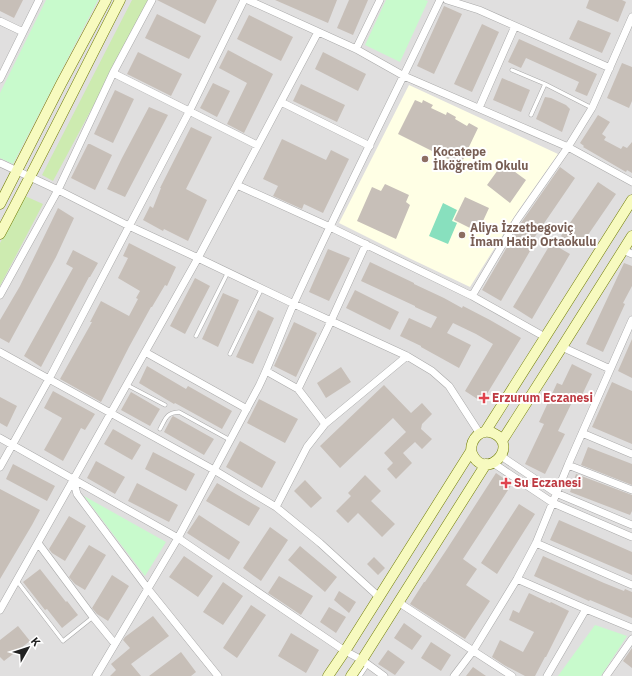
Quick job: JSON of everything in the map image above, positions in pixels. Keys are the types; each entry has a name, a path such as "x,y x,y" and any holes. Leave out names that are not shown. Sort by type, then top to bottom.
{"street":[{"path":"0,78 39,0"},
{"path":"0,204 106,0"},
{"path":"0,234 120,0"},
{"path":"0,295 58,190 113,73 152,0"},
{"path":"0,467 49,379 190,112 244,0"},
{"path":"248,0 356,49 404,76 568,147 632,182"},
{"path":"356,49 380,0"},
{"path":"96,676 178,538 247,409 266,371 294,304 330,227 440,0"},
{"path":"447,0 479,10 610,68"},
{"path":"472,296 517,220 568,147 592,108 632,17"},
{"path":"0,21 23,32"},
{"path":"480,108 515,26"},
{"path":"0,610 198,258 318,32"},
{"path":"113,73 257,145"},
{"path":"281,102 370,146"},
{"path":"0,164 58,190 129,226 407,356 432,371 449,386 482,433"},
{"path":"237,185 366,244 472,296 545,337"},
{"path":"632,200 545,337 482,433 476,437 471,446 473,456 481,463 493,461 556,493 632,525"},
{"path":"502,441 562,347 628,252 632,236"},
{"path":"298,389 366,244"},
{"path":"454,676 473,651 517,578 536,543 568,465 632,320"},
{"path":"562,347 610,369"},
{"path":"0,352 214,470 276,507 320,543 379,597"},
{"path":"145,352 247,409"},
{"path":"276,507 307,447 325,424 407,356"},
{"path":"266,371 298,389 325,424"},
{"path":"351,676 365,662 398,602 493,461 503,449 502,441 495,434 482,433"},
{"path":"582,433 632,454"},
{"path":"0,438 178,538 384,676"},
{"path":"328,676 472,451"},
{"path":"493,461 553,504 632,537"},
{"path":"568,465 632,490"},
{"path":"73,480 76,494 148,589 218,676"},
{"path":"38,543 115,644"},
{"path":"536,543 632,585"},
{"path":"517,578 632,628"},
{"path":"398,602 512,676"},
{"path":"547,676 586,609"},
{"path":"606,676 632,639"}],"lane":[{"path":"512,70 546,84 592,108"},
{"path":"531,115 546,84"},
{"path":"196,336 228,272"},
{"path":"230,354 262,288"},
{"path":"127,385 165,405"},
{"path":"160,429 166,416 179,412 230,440"},
{"path":"16,581 63,640 93,617"},
{"path":"360,676 365,662"}],"shaded area":[{"path":"0,0 632,0 632,676 0,676"},
{"path":"409,85 558,154 518,211 470,287 339,223"}],"green space":[{"path":"46,0 98,0 13,164 0,158 0,93"},
{"path":"132,0 150,0 53,181 42,175"},
{"path":"386,0 428,1 400,62 365,45"},
{"path":"25,196 43,204 0,286 0,243"},
{"path":"443,203 457,210 452,221 457,223 448,244 429,236"},
{"path":"84,496 166,542 145,576"},
{"path":"595,625 627,636 601,676 558,676"}],"building":[{"path":"0,0 23,0 14,18 0,11"},
{"path":"157,0 217,0 205,24"},
{"path":"275,0 337,0 328,23"},
{"path":"349,0 368,0 353,35 337,28"},
{"path":"589,0 622,0 626,2 618,22 586,8"},
{"path":"444,6 462,14 434,74 417,66"},
{"path":"157,14 201,36 189,59 145,38"},
{"path":"249,15 293,37 281,61 237,39"},
{"path":"578,20 611,33 602,53 569,39"},
{"path":"482,24 499,32 472,92 454,84"},
{"path":"519,39 597,74 587,96 575,91 579,82 526,58 521,68 508,62"},
{"path":"228,50 273,74 244,133 227,124 247,83 219,68"},
{"path":"138,52 182,74 171,96 127,74"},
{"path":"323,52 366,74 358,91 315,69"},
{"path":"622,63 632,67 632,101 629,108 607,98"},
{"path":"502,78 530,90 521,112 493,100"},
{"path":"213,83 230,91 217,117 200,108"},
{"path":"301,84 345,105 337,122 293,101"},
{"path":"115,90 134,99 113,143 94,134"},
{"path":"545,97 551,98 566,105 570,109 562,132 536,119"},
{"path":"415,100 422,103 423,100 433,105 431,108 446,115 447,112 467,126 469,123 478,128 467,151 468,152 460,165 398,134"},
{"path":"149,107 168,115 125,197 107,189"},
{"path":"598,115 610,122 602,134 606,137 604,140 621,149 623,146 627,148 632,142 632,173 627,170 626,172 583,147 584,146 580,143"},
{"path":"191,127 212,137 186,189 207,200 188,241 164,229 163,231 143,220 150,206 153,208 160,188"},
{"path":"282,139 326,160 331,150 349,159 323,213 304,204 302,209 273,196 278,186 263,179"},
{"path":"88,144 112,155 95,190 71,178"},
{"path":"503,163 526,180 510,203 487,185"},
{"path":"560,167 575,178 534,238 537,239 501,301 482,290 521,223"},
{"path":"598,182 616,194 579,248 561,236"},
{"path":"385,184 409,195 406,202 410,205 396,239 357,221 372,187 381,191"},
{"path":"465,197 489,208 478,232 454,220"},
{"path":"58,208 74,218 56,257 9,343 0,338 0,320 20,286"},
{"path":"129,243 176,267 167,286 165,285 151,307 101,402 60,379 92,322 90,322 101,301 129,316 138,299 136,298 140,291 118,278 128,258 123,256"},
{"path":"551,243 570,254 532,319 513,307"},
{"path":"328,249 350,258 329,301 309,292"},
{"path":"73,250 98,263 41,367 24,356 73,268 66,264"},
{"path":"370,262 462,308 463,306 521,338 482,402 465,391 493,344 453,323 447,333 471,345 459,368 421,346 400,336 409,318 431,328 437,317 361,281"},
{"path":"624,263 632,266 632,286 623,303 625,304 603,352 586,344"},
{"path":"195,278 210,286 185,334 170,326"},
{"path":"355,290 399,312 390,330 346,308"},
{"path":"223,293 239,300 218,347 202,339"},
{"path":"258,310 274,318 253,364 236,357"},
{"path":"294,322 317,333 296,377 274,366"},
{"path":"632,339 632,378 618,371"},
{"path":"572,364 592,374 582,395 577,392 558,431 565,434 545,474 525,464 544,424 539,422 557,383 562,385"},
{"path":"147,366 186,389 188,386 232,411 222,429 175,403 174,404 139,383"},
{"path":"341,367 351,382 326,398 317,383"},
{"path":"612,382 632,391 632,444 592,427"},
{"path":"384,385 411,413 422,403 432,414 422,424 421,429 432,439 422,449 415,442 403,453 412,463 396,479 387,469 393,463 384,453 406,432 393,418 340,468 320,446"},
{"path":"53,391 95,414 85,430 81,428 63,461 44,450 62,418 44,408"},
{"path":"131,392 160,409 150,426 121,410"},
{"path":"0,397 17,406 7,427 0,423"},
{"path":"259,399 298,419 285,443 247,423"},
{"path":"173,416 214,439 204,455 164,432"},
{"path":"113,429 141,445 132,460 104,444"},
{"path":"240,441 276,462 262,488 226,467"},
{"path":"588,447 632,464 632,485 581,465"},
{"path":"153,452 195,474 186,491 145,469"},
{"path":"96,461 125,477 115,494 87,478"},
{"path":"13,464 55,486 47,501 6,479"},
{"path":"496,473 512,484 463,559 477,569 466,585 490,601 465,639 410,604"},
{"path":"576,474 632,495 632,511 630,515 570,492"},
{"path":"365,475 381,491 371,501 395,524 382,537 358,513 348,523 336,511 351,496 348,493"},
{"path":"305,480 322,498 311,508 294,491"},
{"path":"137,483 178,505 169,522 128,501"},
{"path":"217,483 260,508 249,526 206,501"},
{"path":"0,489 40,510 0,579"},
{"path":"519,504 535,514 497,574 481,563"},
{"path":"199,515 240,542 229,560 187,533"},
{"path":"69,516 86,526 65,561 52,553 49,549"},
{"path":"559,520 632,552 632,575 550,540"},
{"path":"270,527 288,540 261,581 243,568"},
{"path":"89,545 106,555 85,590 75,584 69,577"},
{"path":"300,546 337,577 325,592 288,560"},
{"path":"184,556 213,576 198,597 169,577"},
{"path":"543,556 604,583 624,591 625,589 632,592 632,618 590,600 589,601 534,576"},
{"path":"374,557 385,568 378,575 367,564"},
{"path":"40,569 78,615 62,628 47,609 45,610 23,582"},
{"path":"112,575 129,586 108,621 97,614 92,608"},
{"path":"279,576 313,596 301,615 268,593"},
{"path":"223,582 243,596 223,625 203,612"},
{"path":"339,591 356,602 349,613 334,600"},
{"path":"529,593 569,611 535,676 525,676 492,657 500,640 523,652 534,632 509,620 513,610 519,613"},
{"path":"251,605 266,615 237,658 223,648"},
{"path":"329,607 346,617 336,633 320,622"},
{"path":"153,616 169,636 131,664 141,676 110,676 116,670 111,664 130,648 123,640 125,637"},
{"path":"404,623 422,636 412,650 394,638"},
{"path":"18,626 30,641 4,661 0,657 0,640"},
{"path":"291,633 319,650 306,673 278,656"},
{"path":"431,642 451,655 441,671 421,658"},
{"path":"632,648 632,668 623,661"},
{"path":"388,650 405,662 395,675 378,664"},
{"path":"181,652 196,672 191,676 149,676"},
{"path":"473,667 486,676 466,676"}],"place":[{"name":"Kocatepe İlköğretim Okulu","path":"425,159"},
{"name":"Aliya İzzetbegoviç İmam Hatip Ortaokulu","path":"462,235"},
{"name":"Erzurum Eczanesi","path":"484,398"},
{"name":"Su Eczanesi","path":"506,483"}]}
